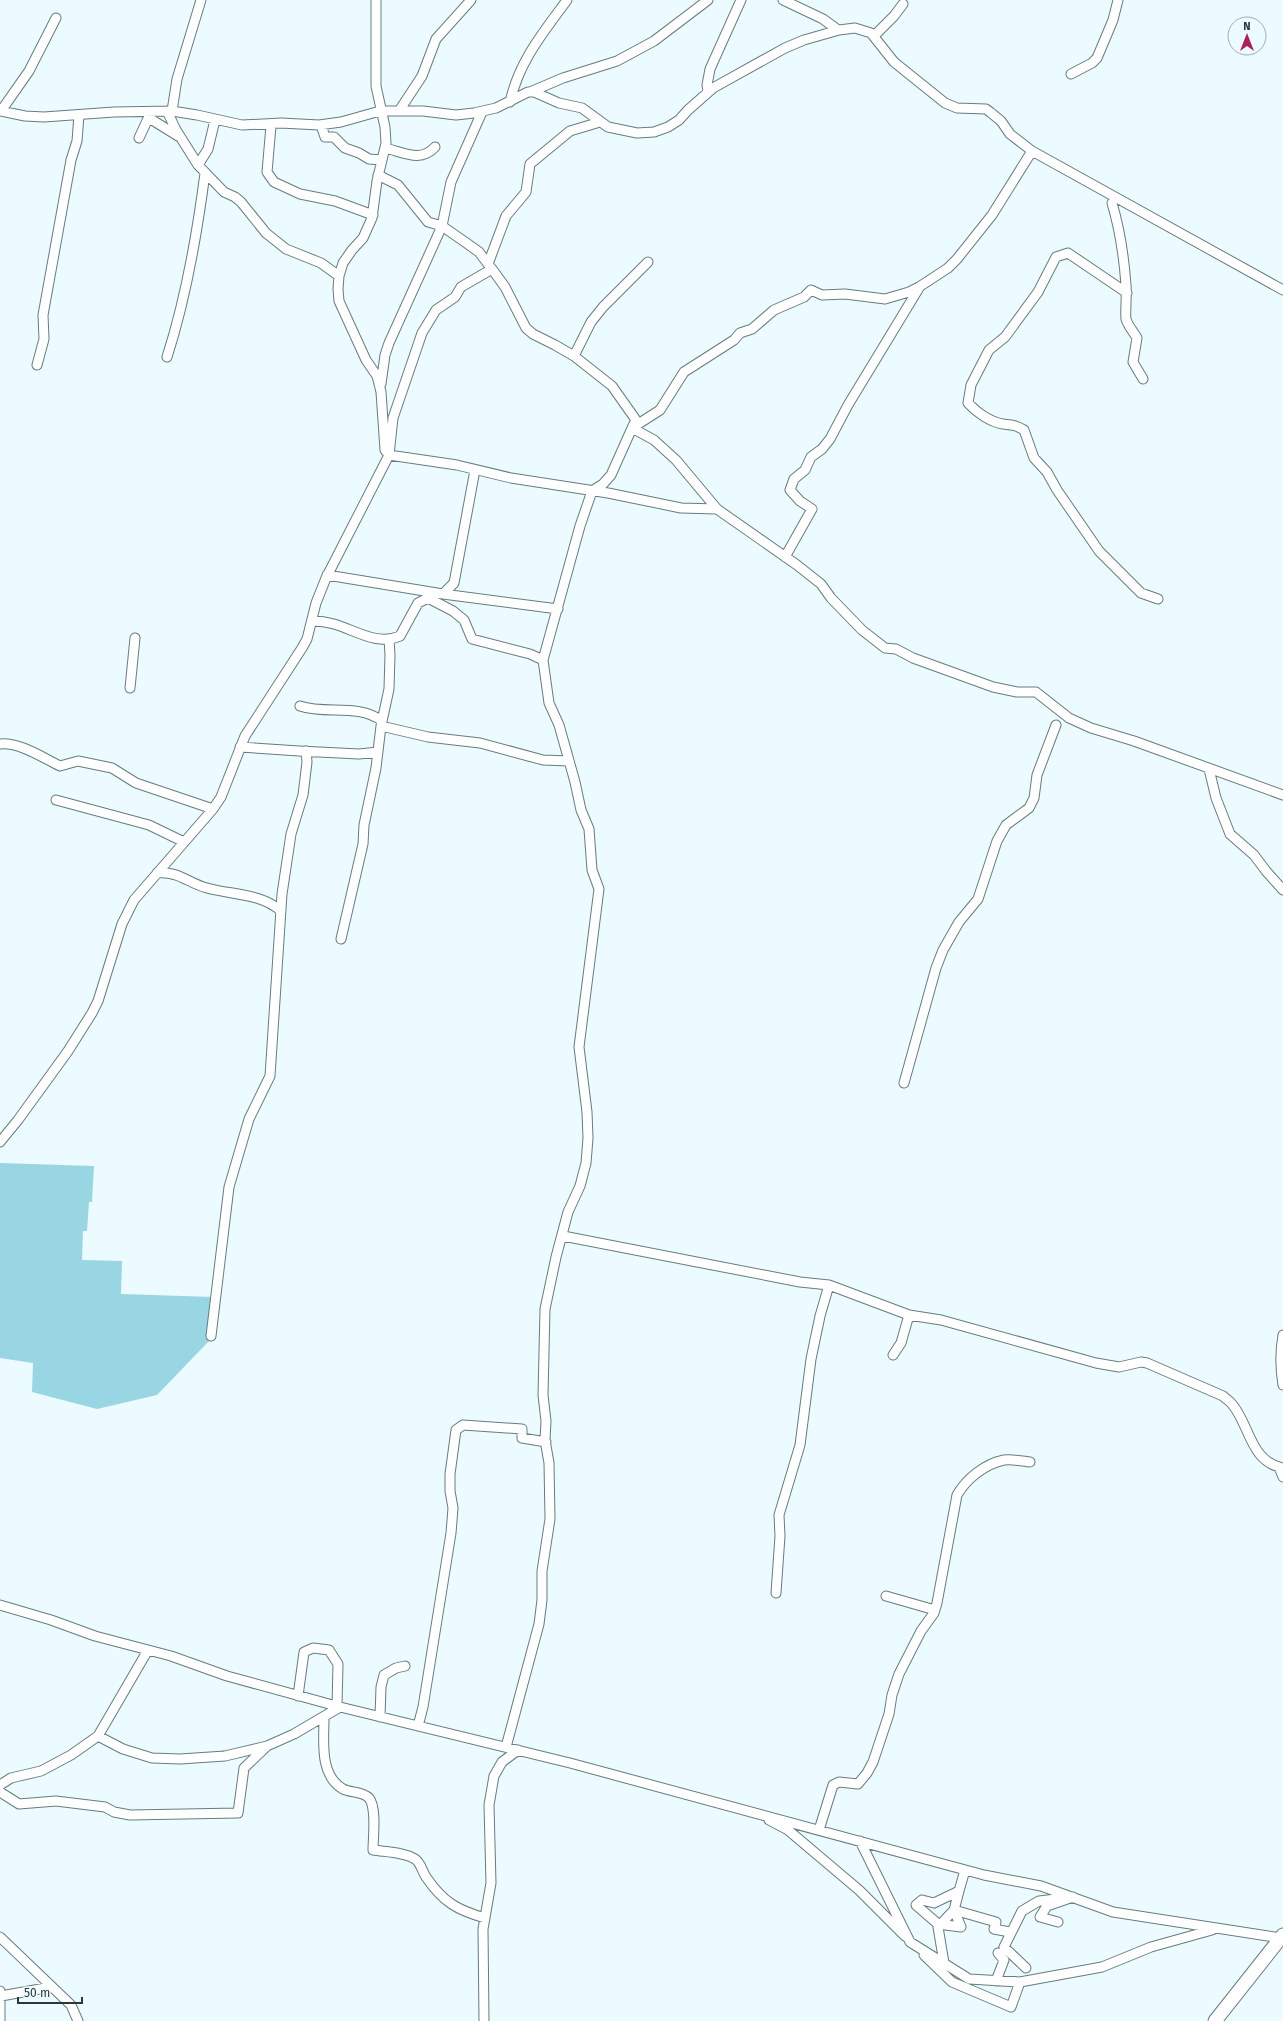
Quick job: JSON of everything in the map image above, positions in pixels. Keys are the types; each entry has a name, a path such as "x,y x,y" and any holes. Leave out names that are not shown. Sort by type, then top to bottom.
{"street":[{"path":"201,0 169,111 180,137 198,166 224,192 235,197 241,202 266,233 286,249 322,263 339,276"},
{"path":"376,0 375,77 380,111 385,127 385,148 378,175 373,215 363,238 347,257 339,276 339,301 366,360 376,376 381,392"},
{"path":"399,111 422,76 436,39 471,0"},
{"path":"510,102 514,82 521,66 532,47 568,0"},
{"path":"56,18 29,71 1,111 25,116 44,117 79,115 150,115 169,111 197,115 242,125 280,123 321,125 341,122 380,111 456,115 482,112 496,108 528,92 563,78 618,61 654,41 708,0"},
{"path":"708,92 707,85 710,69 741,0"},
{"path":"1071,74 1092,63 1097,58 1114,20 1118,0"},
{"path":"787,1 823,20 838,30"},
{"path":"874,36 894,16 903,4"},
{"path":"528,92 540,93 559,103 582,108 600,122 625,132 637,134 654,132 668,127 680,120 708,92 790,46 838,30 855,28 871,33 894,62 945,103 958,108 986,109 1001,121 1010,134 1032,150 1283,290"},
{"path":"482,112 451,182 442,226 389,343 382,368 381,392 385,450 389,454 456,464 475,470 544,484 592,491 681,508 717,509"},
{"path":"37,365 44,339 43,315 77,140 79,115"},
{"path":"150,115 180,137"},
{"path":"139,138 150,115"},
{"path":"198,166 208,149 215,120"},
{"path":"0,1142 18,1120 68,1051 92,1013 98,1001 110,956 126,915 134,900 213,809 221,797 245,736 302,648 312,621 316,603 327,575 389,454 393,418 422,333 436,310 455,297 461,287 490,266 506,216 526,192 530,164 570,131 600,122"},
{"path":"321,125 325,137 334,137 344,148 369,159 382,160"},
{"path":"271,126 267,172 274,182 300,194 335,201 373,215"},
{"path":"385,148 421,156 428,154 435,147"},
{"path":"632,428 660,410 674,386 690,367 734,340 740,333 752,329 774,310 804,297 811,290 822,295 845,294 885,299 902,295 919,287 948,268 957,260 992,215 1032,150"},
{"path":"167,357 178,324 200,214 205,173"},
{"path":"378,175 403,189 417,211 428,222 442,226 479,252 506,287 526,328 533,334 574,356 612,386 636,420 611,475 603,484 592,491 580,526 543,660 549,703 559,725 575,782 581,810 589,829 592,870 599,889 578,1047 587,1112 588,1138 586,1163 580,1186 568,1212 563,1236 549,1282 545,1309 543,1395 546,1421 550,1519 542,1571 541,1606 539,1624 506,1748"},
{"path":"1112,202 1119,228 1127,293 1126,316 1129,326 1137,338 1133,362 1143,379"},
{"path":"1127,293 1068,253 1056,257 1038,292 1005,337 989,350 971,385 968,402 974,409 992,421 1002,424 1014,424 1024,430 1034,458 1047,472 1057,490 1099,551 1140,594 1158,599"},
{"path":"574,356 591,322 603,307 648,262"},
{"path":"785,557 812,509 800,501 790,490 794,479 805,470 810,457 822,449 830,439 919,287"},
{"path":"632,428 654,440 676,460 717,509 821,584 831,598 862,630 885,648 898,650 913,658 993,687 1017,692 1036,692 1069,718 1091,728 1134,741 1283,795"},
{"path":"443,594 454,583 475,470"},
{"path":"327,575 443,594 558,609"},
{"path":"312,621 334,624 371,638 389,639 400,636 418,603 428,598 453,610 464,620 472,639 530,654 543,660"},
{"path":"130,688 136,638"},
{"path":"341,939 363,844 364,825 389,689 389,639"},
{"path":"300,706 311,710 350,711 374,715 382,724 428,737 480,743 543,760 568,761"},
{"path":"904,1083 936,968 943,950 959,922 978,899 997,842 1006,825 1029,808 1034,798 1037,775 1056,725"},
{"path":"0,744 6,744 28,750 60,766 78,761 112,768 136,783 213,809"},
{"path":"240,747 359,754 378,752"},
{"path":"212,1336 229,1187 249,1119 270,1076 281,911 286,862 291,834 303,795 307,762 306,751"},
{"path":"1209,769 1216,798 1230,834 1254,855 1283,890"},
{"path":"56,800 149,825 184,842"},
{"path":"157,873 177,874 207,888 236,893 266,901 281,911"},
{"path":"563,1236 800,1282 829,1284 908,1315 941,1320 1096,1363 1119,1367 1137,1363 1148,1364 1223,1396 1232,1404 1249,1438 1263,1457 1275,1466 1281,1467 1283,1477"},
{"path":"776,1593 780,1536 779,1515 800,1445 811,1359 820,1316 829,1284"},
{"path":"893,1355 901,1343 908,1315"},
{"path":"1283,1335 1280,1370 1283,1385"},
{"path":"418,1726 424,1700 451,1533 453,1508 450,1491 450,1474 456,1430 463,1425 522,1429 522,1438 546,1442"},
{"path":"819,1830 833,1785 839,1782 858,1784 870,1768 889,1714 899,1674 921,1631 935,1610 957,1494 963,1484 977,1472 1005,1460 1030,1462"},
{"path":"886,1596 935,1610"},
{"path":"0,1605 39,1616 94,1636 148,1650 227,1676 298,1696 518,1750 755,1812 965,1870 1027,1883 1073,1897 1113,1912 1156,1917 1215,1929 1282,1937"},
{"path":"298,1696 302,1655 304,1652 313,1648 329,1650 338,1664 338,1707"},
{"path":"0,1785 11,1778 41,1771 71,1756 98,1736 148,1650"},
{"path":"380,1717 381,1687 384,1675 396,1668 405,1666"},
{"path":"98,1736 123,1749 164,1759 225,1756 267,1746 324,1718 338,1707"},
{"path":"324,1718 324,1754 326,1765 332,1778 344,1790 363,1794 369,1798 373,1807 373,1850 407,1855 415,1859 421,1865 426,1876 449,1903 466,1912 485,1918"},
{"path":"0,1792 18,1804 56,1801 105,1807 114,1812 130,1815 238,1813 244,1768 267,1746"},
{"path":"484,2021 483,1928 491,1883 489,1805 494,1776 502,1762 518,1750"},
{"path":"755,1812 788,1830 859,1890 952,1982 1011,2007"},
{"path":"860,1841 910,1942 1011,2007"},
{"path":"944,1963 938,1927 954,1910 965,1870"},
{"path":"954,1910 961,1927 941,1924 916,1905 922,1900 934,1903 960,1891"},
{"path":"1058,1922 1040,1917 1047,1906 1073,1897"},
{"path":"1026,1968 1004,1947 1010,1932 1022,1911 1039,1901 1073,1897"},
{"path":"954,1910 996,1922 994,1929 1010,1932"},
{"path":"969,1979 1020,1982 1102,1967 1151,1947 1215,1929"},
{"path":"0,1937 51,1988 71,2005 78,2021"},
{"path":"1215,2021 1282,1937"},
{"path":"996,1981 1004,1960 998,1953"},
{"path":"1011,2007 1020,1982"},
{"path":"0,2021 0,1996 51,1988"}],"shaded area":[{"path":"0,1163 94,1166 92,1202 89,1202 87,1231 83,1231 82,1260 122,1261 121,1294 214,1297 210,1340 157,1395 97,1409 32,1392 33,1363 0,1358"}]}
